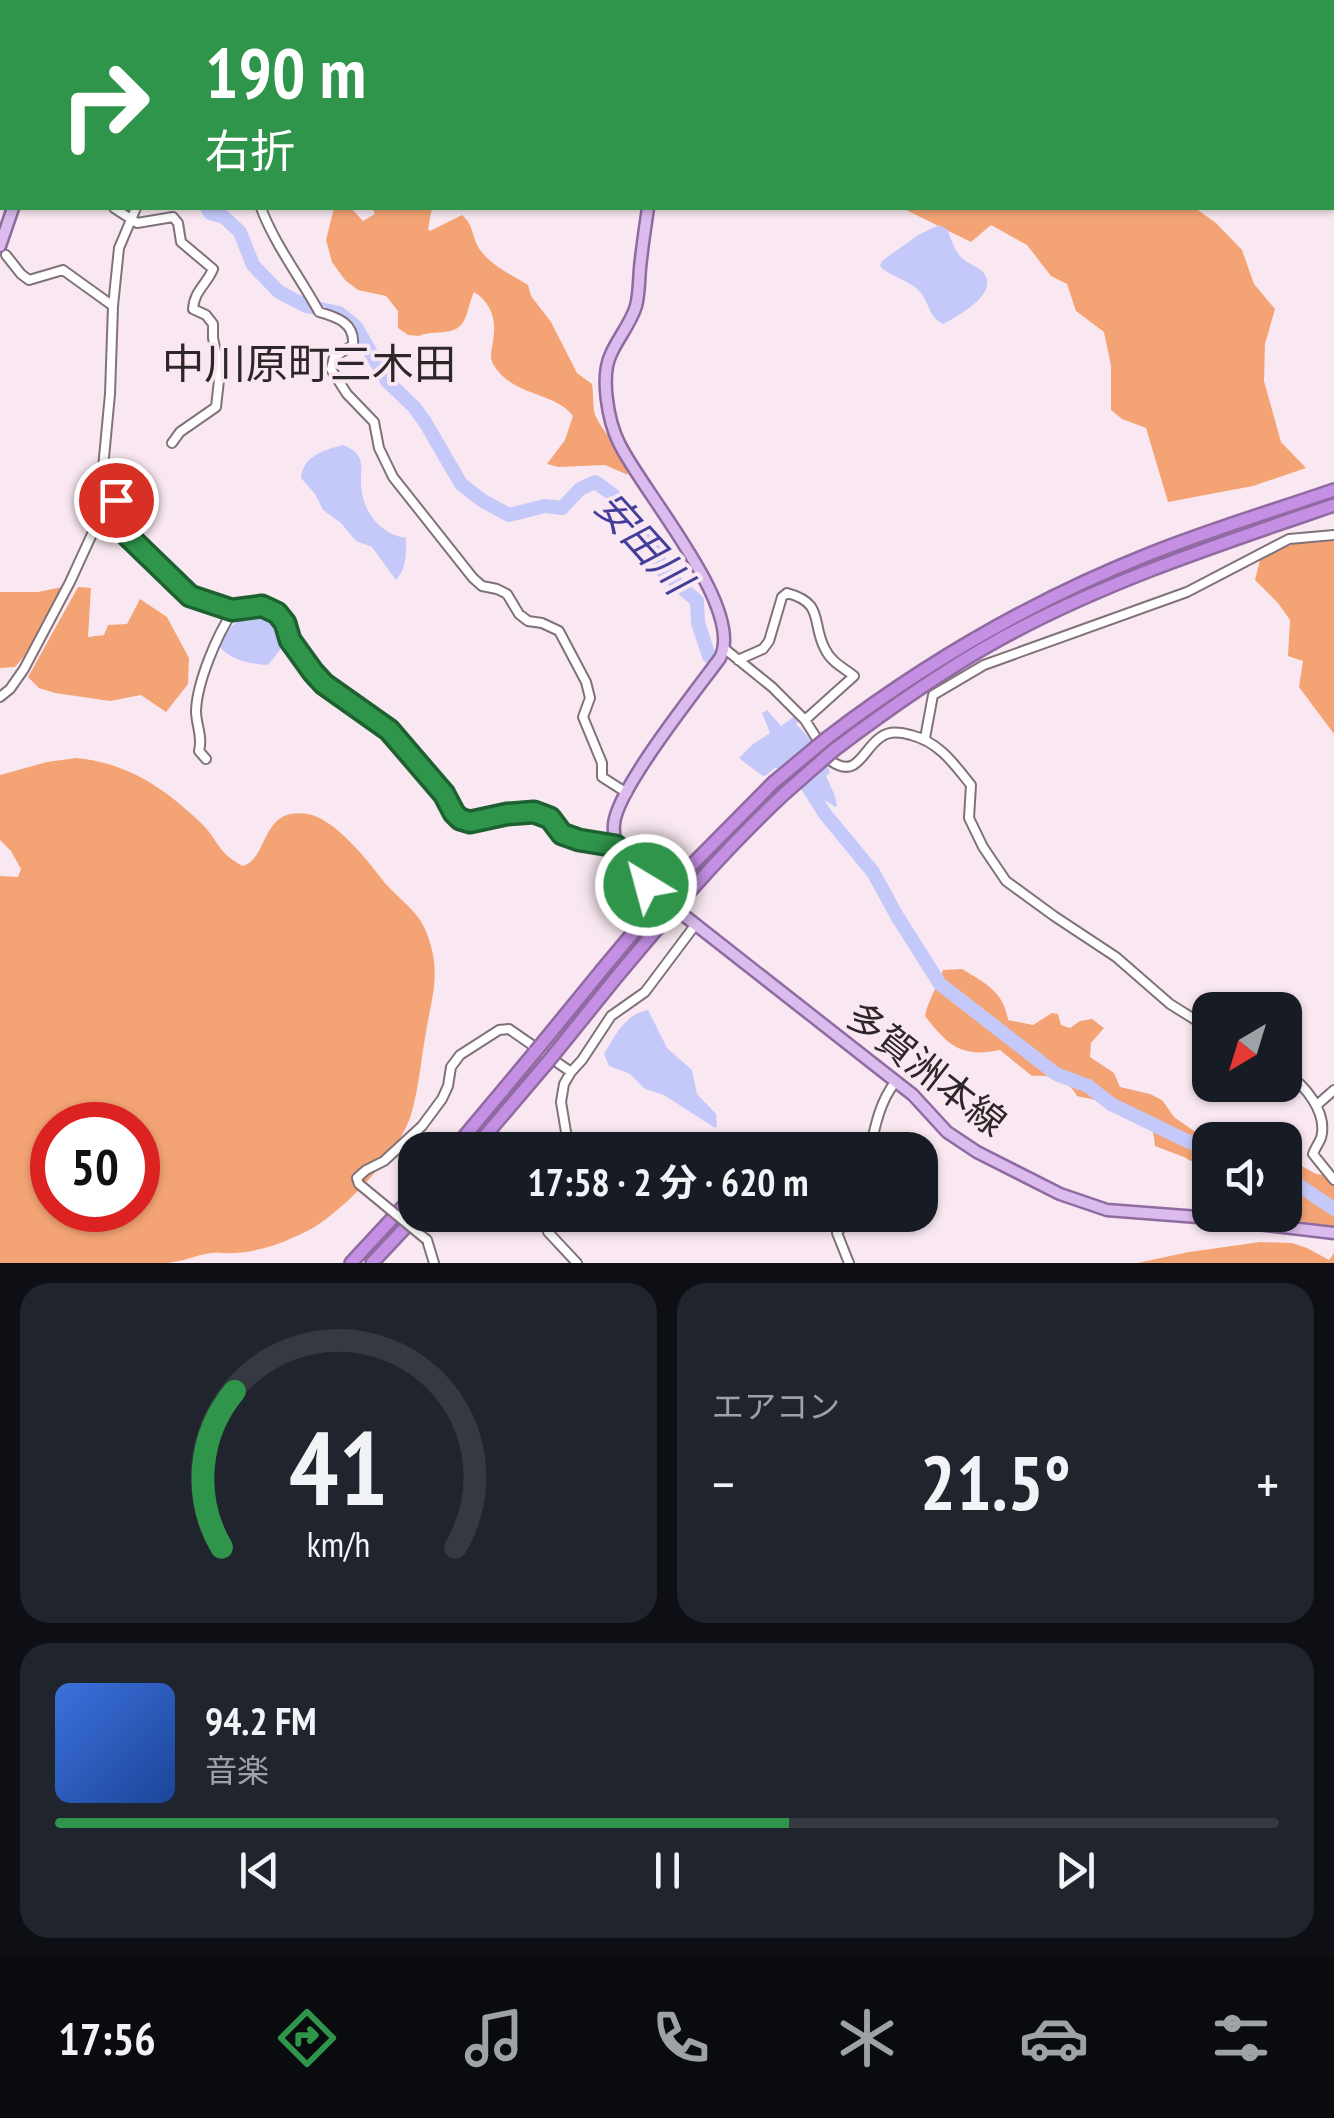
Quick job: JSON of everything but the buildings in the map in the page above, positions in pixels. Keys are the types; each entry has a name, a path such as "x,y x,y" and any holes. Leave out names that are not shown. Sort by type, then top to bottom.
{"highway":[{"path":"469,1132 679,878 773,783 876,700 940,658 1044,601 1154,552 1334,490"},
{"path":"488,1132 690,888 736,839 834,750 948,670 1051,613 1163,564 1334,505"},
{"path":"351,1263 398,1212"},
{"path":"372,1263 400,1232"}],"main road":[{"path":"3,251 13,210"},
{"path":"646,885 627,869 616,846 614,822 626,793 725,649 726,637 704,576 619,444 609,415 608,358 636,308 648,210"},
{"name":"多賀洲本線","path":"691,921 913,1095 947,1132 977,1152 1060,1194 1107,1210 1334,1233"}],"street":[{"path":"117,210 137,223 173,217 178,222 182,242 213,268 198,289 193,308 214,324 220,371 216,407 180,432 172,443"},
{"path":"0,697 24,668 98,521 119,248 135,210"},
{"path":"263,210 270,230 316,308 348,325 353,334 353,344 334,356 331,369 347,394 374,422 379,448 393,478 477,582 507,594 528,621 559,630 586,682 590,698 583,717 602,762 602,777 626,793"},
{"path":"3,251 29,280 63,270 113,306"},
{"path":"104,469 115,480 118,517 128,536 190,596 232,610 262,606 277,613 313,672 389,730 444,794 460,819 470,822 534,812 550,818 562,834 616,846"},
{"path":"925,738 934,695 984,665 1187,592 1289,539 1334,535"},
{"path":"738,660 756,653 769,641 782,596 787,593 809,603 825,649 854,676 805,720"},
{"path":"206,760 199,751 202,739 196,715 198,699 209,660 232,610"},
{"path":"725,649 805,720 837,766 860,760 882,736 898,732 925,738 945,753 971,785 969,818 1006,881 1116,957 1192,1018"},
{"path":"567,1132 562,1102 564,1084 571,1072 611,1016 645,992 691,921"},
{"path":"434,1263 426,1240 359,1184 358,1178 384,1161 422,1126 442,1099 451,1067 460,1055 498,1030 509,1029 571,1072"},
{"path":"874,1132 887,1092 896,1081"},
{"path":"1302,1086 1317,1105 1322,1136 1313,1154 1334,1180"},
{"path":"1317,1105 1334,1090"},
{"path":"548,1232 577,1263"},
{"path":"838,1232 848,1263"}],"shaded area":[{"path":"334,210 353,210 363,221 375,214 373,210 432,210 430,231 462,215 486,257 528,285 577,373 592,384 596,417 619,452 628,475 605,465 547,464 565,440 573,416 556,402 522,389 501,375 492,361 491,313 474,292 457,328 408,335 398,328 398,311 386,296 358,290 345,280 332,262 326,240"},
{"path":"906,210 1198,210 1242,250 1254,284 1275,309 1265,344 1264,381 1281,442 1306,468 1253,486 1168,502 1146,428 1111,410 1111,366 1104,332 1076,311 1067,284 1051,276 1027,245 991,225 971,242"},
{"path":"1334,538 1334,734 1299,687 1303,661 1288,656 1290,620 1255,580 1260,560 1270,554 1296,544"},
{"path":"62,587 26,654 15,667 0,668 0,592 38,592"},
{"path":"78,587 91,588 88,637 104,635 108,625 127,624 140,599 167,617 189,658 188,684 166,712 141,695 110,701 55,693 39,688 28,677"},
{"path":"76,758 112,765 143,779 186,809 228,856 243,866 252,861 281,817 318,817 348,840 421,922 433,956 434,981 411,1115 404,1132 398,1132 395,1146 370,1178 313,1228 265,1248 211,1253 167,1263 0,1263 0,876 18,877 21,869 0,840 0,775"},
{"path":"962,969 986,984 998,995 1008,1020 1033,1025 1052,1013 1058,1014 1061,1025 1070,1028 1092,1019 1104,1028 1091,1043 1090,1057 1114,1073 1120,1087 1162,1100 1174,1117 1192,1130 1192,1162 1155,1146 1150,1125 1135,1112 1077,1096 1058,1079 1032,1076 1000,1050 966,1051 949,1042 925,1016 943,970"},
{"path":"1302,1166 1323,1175 1334,1185 1334,1227 1302,1221"},
{"path":"1260,1242 1292,1243 1329,1260 1334,1253 1334,1263 1137,1263 1189,1252"}],"water":[{"path":"939,225 947,229 959,255 983,272 987,280 975,303 943,324 916,288 880,266 918,235"},
{"path":"343,445 360,460 363,499 372,517 386,531 406,538 404,565 396,580 372,547 356,541 323,510 301,478 310,459"},
{"path":"259,614 278,621 288,640 268,665 241,660 219,646 235,624"},
{"path":"767,710 781,726 794,717 798,722 824,759 837,806 780,769 761,775 739,758 770,733 762,713"},
{"path":"648,1010 667,1048 692,1070 697,1094 716,1114 715,1128 664,1095 645,1089 630,1074 609,1066 604,1054 617,1033 633,1016"}],"waterway":[{"name":"安田川","path":"208,210 224,217 240,232 253,265 279,292 306,306 339,313 356,327 387,381 425,422 461,484 483,501 509,515 545,506 562,508 580,489 595,482 612,494 630,512 663,571 697,601 698,623 709,656"},
{"name":"安田川","path":"802,777 825,814 873,872 940,984 1056,1074 1088,1086 1111,1104 1192,1143"},
{"name":"安田川","path":"1302,1187 1334,1209"}],"tunnel":[{"path":"646,885 686,917"}],"district":[{"name":"中川原町三木田","path":"309,363"}],"route":[{"path":"116,500 120,523 128,536 190,596 232,610 262,606 277,613 313,672 389,730 444,794 460,819 470,822 534,812 550,818 562,834 616,846 627,869 646,885"}]}
